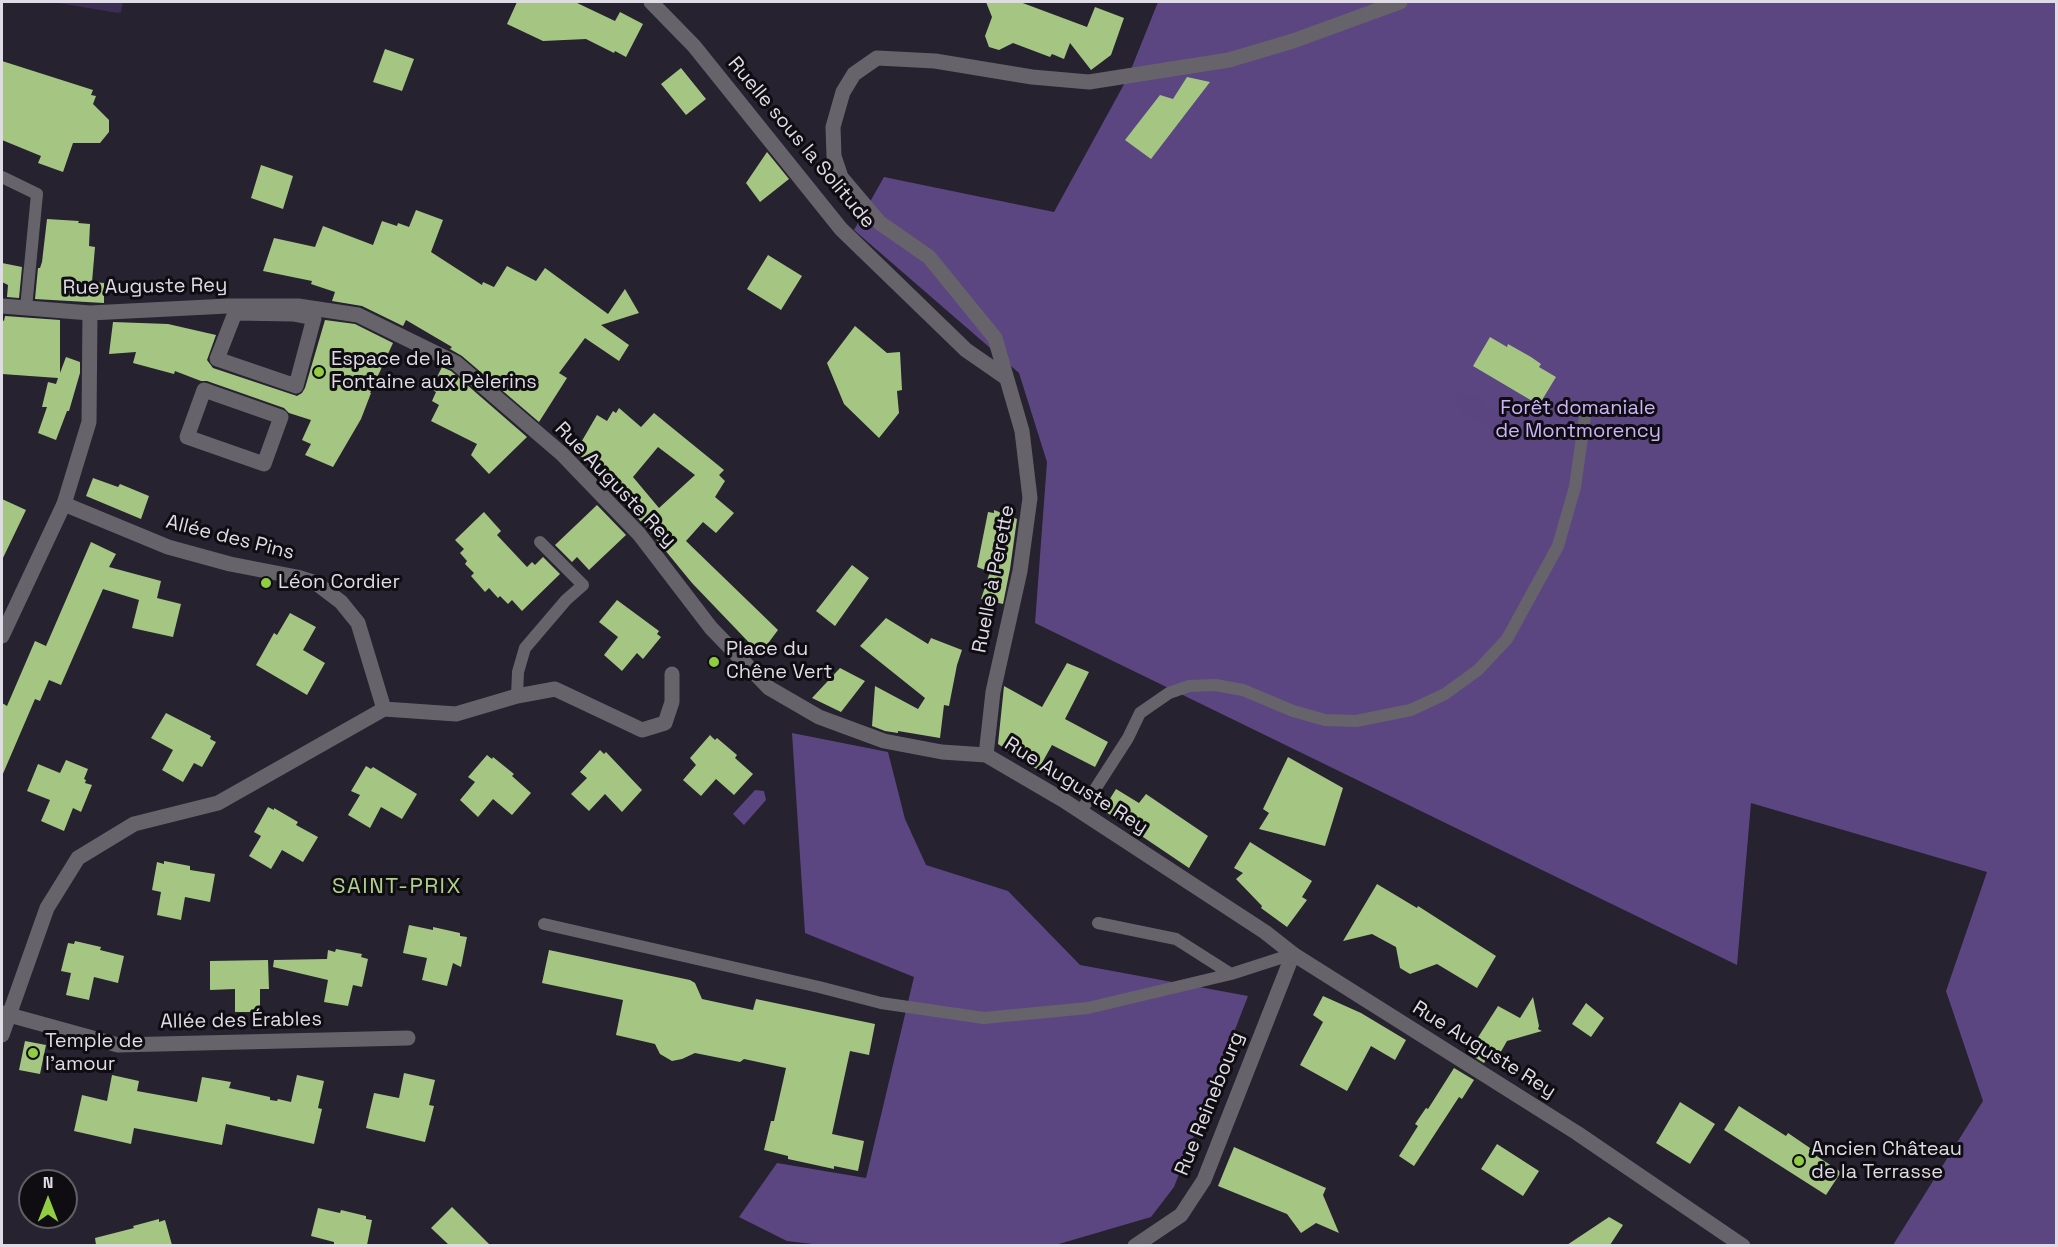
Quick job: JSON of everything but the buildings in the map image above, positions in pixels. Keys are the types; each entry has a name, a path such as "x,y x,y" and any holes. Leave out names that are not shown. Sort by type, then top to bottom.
{"street":[{"name":"Ruelle sous la Solitude","path":"651,2 694,46 841,229 966,350 1005,377"},
{"name":"Ruelle à Perette","path":"986,755 993,692 1020,571 1030,498 1022,430 995,338 929,257 880,223 841,177 834,156 833,127 843,92 854,74 877,58 935,61 1089,82 1229,60 1293,41 1400,2"},
{"name":"Rue Auguste Rey","path":"2,306 90,313 228,306 298,306 358,315 456,363 562,454 639,534 711,628 769,688 819,717 885,741 942,753 986,755 1081,812 1265,933 1293,954 1577,1133 1743,1245"},
{"path":"2,636 64,504 89,422 90,313"},
{"path":"235,313 293,314 314,318 296,387 217,359 235,313"},
{"path":"204,390 281,417 264,464 187,437 204,390"},
{"name":"Allée des Pins","path":"64,504 168,547 230,564 316,583 340,602 358,623 384,709"},
{"path":"2,1035 4,1014 47,908 78,858 134,824 218,803 384,709 456,714 517,696 555,689 642,730 665,723 672,702 672,674"},
{"name":"Rue Reinebourg","path":"1135,1245 1181,1215 1204,1180 1293,954"},
{"name":"Allée des Érables","path":"4,1014 118,1044 408,1038"}],"lane":[{"path":"2,177 37,194 26,308"},
{"path":"1081,812 1122,747 1140,713 1169,693 1189,686 1215,685 1243,690 1293,711 1325,720 1356,721 1411,710 1445,694 1478,670 1507,639 1558,546 1575,487 1586,409"},
{"path":"517,696 518,672 525,648 566,600 583,585 540,542"},
{"path":"1098,923 1176,939 1231,974"},
{"path":"544,924 819,987 880,1004 984,1018 1088,1008 1231,974 1293,954"}],"shaded area":[{"path":"53,2 123,2 121,12 118,13"},
{"path":"1460,393 1468,399 1471,395 1510,419 1500,435 1461,411 1462,408 1454,403"},
{"path":"755,790 764,791 766,800 744,825 733,814"}],"green space":[{"name":"Forêt domaniale de Montmorency","path":"1158,2 2056,2 2056,1245 1893,1245 1983,1101 1946,991 1987,872 1751,803 1737,965 1035,623 1047,462 1019,373 854,230 884,177 1054,212 1128,77"},
{"path":"792,733 888,752 905,819 926,865 1008,891 1080,965 1248,996 1174,1187 1151,1217 1052,1246 821,1245 787,1241 739,1217 777,1163 866,1178 914,977 805,933"}],"place":[{"name":"Espace de la Fontaine aux Pèlerins","path":"319,372"},
{"name":"Léon Cordier","path":"266,583"},
{"name":"Place du Chêne Vert","path":"714,662"},
{"name":"Temple de l'amour","path":"33,1053"},
{"name":"Ancien Château de la Terrasse","path":"1799,1161"}],"district":[{"name":"SAINT-PRIX","path":"397,887"}]}
